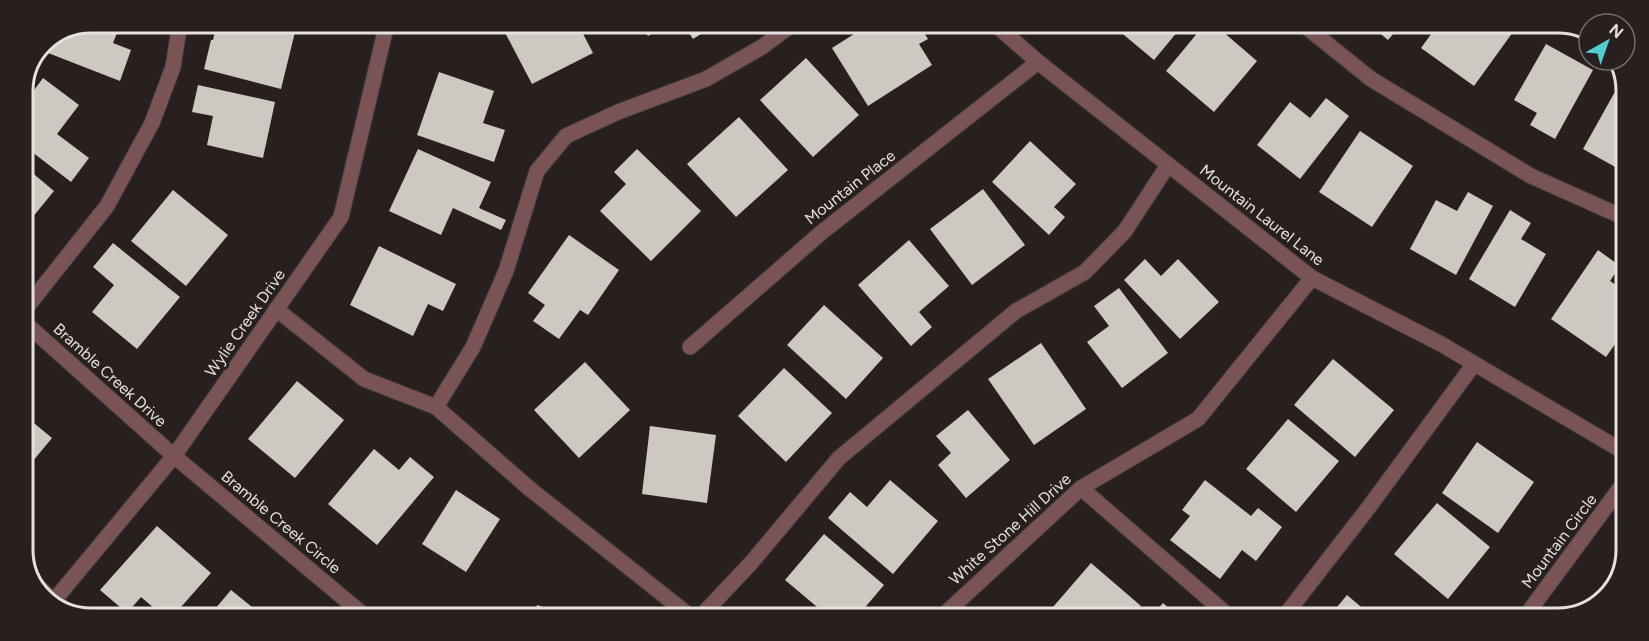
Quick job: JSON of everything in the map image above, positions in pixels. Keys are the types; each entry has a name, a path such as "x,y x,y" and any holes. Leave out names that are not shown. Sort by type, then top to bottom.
{"street":[{"path":"33,299 106,206 152,123 173,67 178,33"},
{"name":"Wylie Creek Drive","path":"57,597 174,456 341,217 385,33"},
{"path":"436,407 473,347 506,271 537,171 566,136 618,112 706,79 762,47 781,33"},
{"name":"Mountain Laurel Lane","path":"1005,33 1038,62 1312,278 1441,344 1616,447"},
{"path":"1314,33 1371,79 1531,176 1616,214"},
{"name":"Mountain Place","path":"690,347 822,232 1038,62"},
{"path":"709,608 751,564 839,458 1016,311 1085,272 1125,231 1168,165"},
{"name":"White Stone Hill Drive","path":"956,608 1081,488 1198,419 1312,278"},
{"path":"276,309 364,380 436,407 530,489 680,608"},
{"name":"Bramble Creek Drive","path":"33,330 174,456"},
{"path":"1291,608 1369,507 1474,364"},
{"name":"Bramble Creek Circle","path":"174,456 357,608"},
{"path":"1081,488 1219,608"},
{"name":"Mountain Circle","path":"1532,608 1616,494"}],"building":[{"path":"90,33 117,33 113,43 131,50 120,81 48,53 68,37"},
{"path":"215,33 295,33 281,89 204,69 211,40"},
{"path":"505,33 583,33 593,53 532,84"},
{"path":"689,33 703,33 693,39"},
{"path":"856,33 924,33 928,39 919,44 932,65 868,106 832,48"},
{"path":"1122,33 1176,33 1154,60"},
{"path":"1197,33 1224,33 1257,61 1214,112 1166,71"},
{"path":"1380,33 1394,33 1388,40"},
{"path":"1432,33 1512,33 1474,86 1421,48"},
{"path":"1546,44 1577,61 1577,72 1592,72 1555,139 1530,125 1537,113 1514,100"},
{"path":"806,58 859,115 813,157 760,100"},
{"path":"439,72 494,91 483,123 505,130 494,162 417,135"},
{"path":"43,78 79,105 57,134 89,158 71,182 33,153 33,92"},
{"path":"198,85 275,102 263,158 207,145 213,116 192,112"},
{"path":"1616,90 1616,167 1583,149"},
{"path":"1326,98 1349,116 1300,179 1257,145 1290,102 1310,118"},
{"path":"739,117 788,170 736,217 687,164"},
{"path":"1360,131 1413,166 1372,227 1319,192"},
{"path":"1030,141 1076,184 1054,207 1065,217 1049,235 992,182"},
{"path":"418,149 491,182 479,208 506,220 501,230 453,208 441,235 389,211"},
{"path":"637,149 701,211 651,261 600,211 626,184 614,172"},
{"path":"33,173 54,191 33,217"},
{"path":"983,189 1025,245 972,285 930,229"},
{"path":"173,190 228,235 186,286 131,241"},
{"path":"1468,192 1493,206 1456,275 1410,249 1436,200 1457,211"},
{"path":"1510,210 1531,223 1521,239 1546,254 1515,307 1469,279"},
{"path":"569,235 619,270 588,315 580,310 559,339 533,321 545,305 528,293"},
{"path":"909,240 949,286 919,312 932,327 911,346 858,285"},
{"path":"113,243 180,297 137,349 92,312 114,285 93,267"},
{"path":"379,246 456,284 443,311 428,304 413,336 350,305"},
{"path":"1598,250 1616,263 1616,272 1610,281 1616,285 1616,343 1606,357 1551,319"},
{"path":"1145,259 1161,276 1178,259 1219,302 1180,339 1124,280"},
{"path":"1119,288 1168,353 1122,388 1087,342 1109,326 1094,306"},
{"path":"824,305 883,358 846,399 787,345"},
{"path":"1041,343 1086,409 1034,445 988,379"},
{"path":"1333,359 1394,410 1355,457 1294,405"},
{"path":"585,362 630,410 579,458 534,410"},
{"path":"784,368 832,413 786,462 738,416"},
{"path":"297,381 344,420 295,478 248,439"},
{"path":"968,410 1010,460 966,498 938,465 951,453 936,436"},
{"path":"1288,419 1339,461 1296,512 1246,469"},
{"path":"33,422 52,438 33,461"},
{"path":"650,426 716,435 707,503 642,494"},
{"path":"1477,442 1534,482 1498,533 1442,493"},
{"path":"374,449 399,470 410,457 434,477 377,545 328,504"},
{"path":"890,480 938,521 893,574 828,518 850,492 867,507"},
{"path":"1205,480 1251,516 1258,508 1282,527 1256,561 1242,550 1220,579 1170,540 1190,516 1182,510"},
{"path":"456,490 500,519 466,572 422,544"},
{"path":"1437,503 1490,547 1448,599 1394,554"},
{"path":"157,526 211,573 180,608 154,608 141,597 131,608 121,608 100,590"},
{"path":"824,534 884,585 865,608 818,608 785,580"},
{"path":"1091,563 1141,606 1139,608 1052,608"},
{"path":"231,590 253,608 216,608"},
{"path":"1347,595 1362,608 1336,608"},
{"path":"1163,603 1169,608 1159,608"}]}
